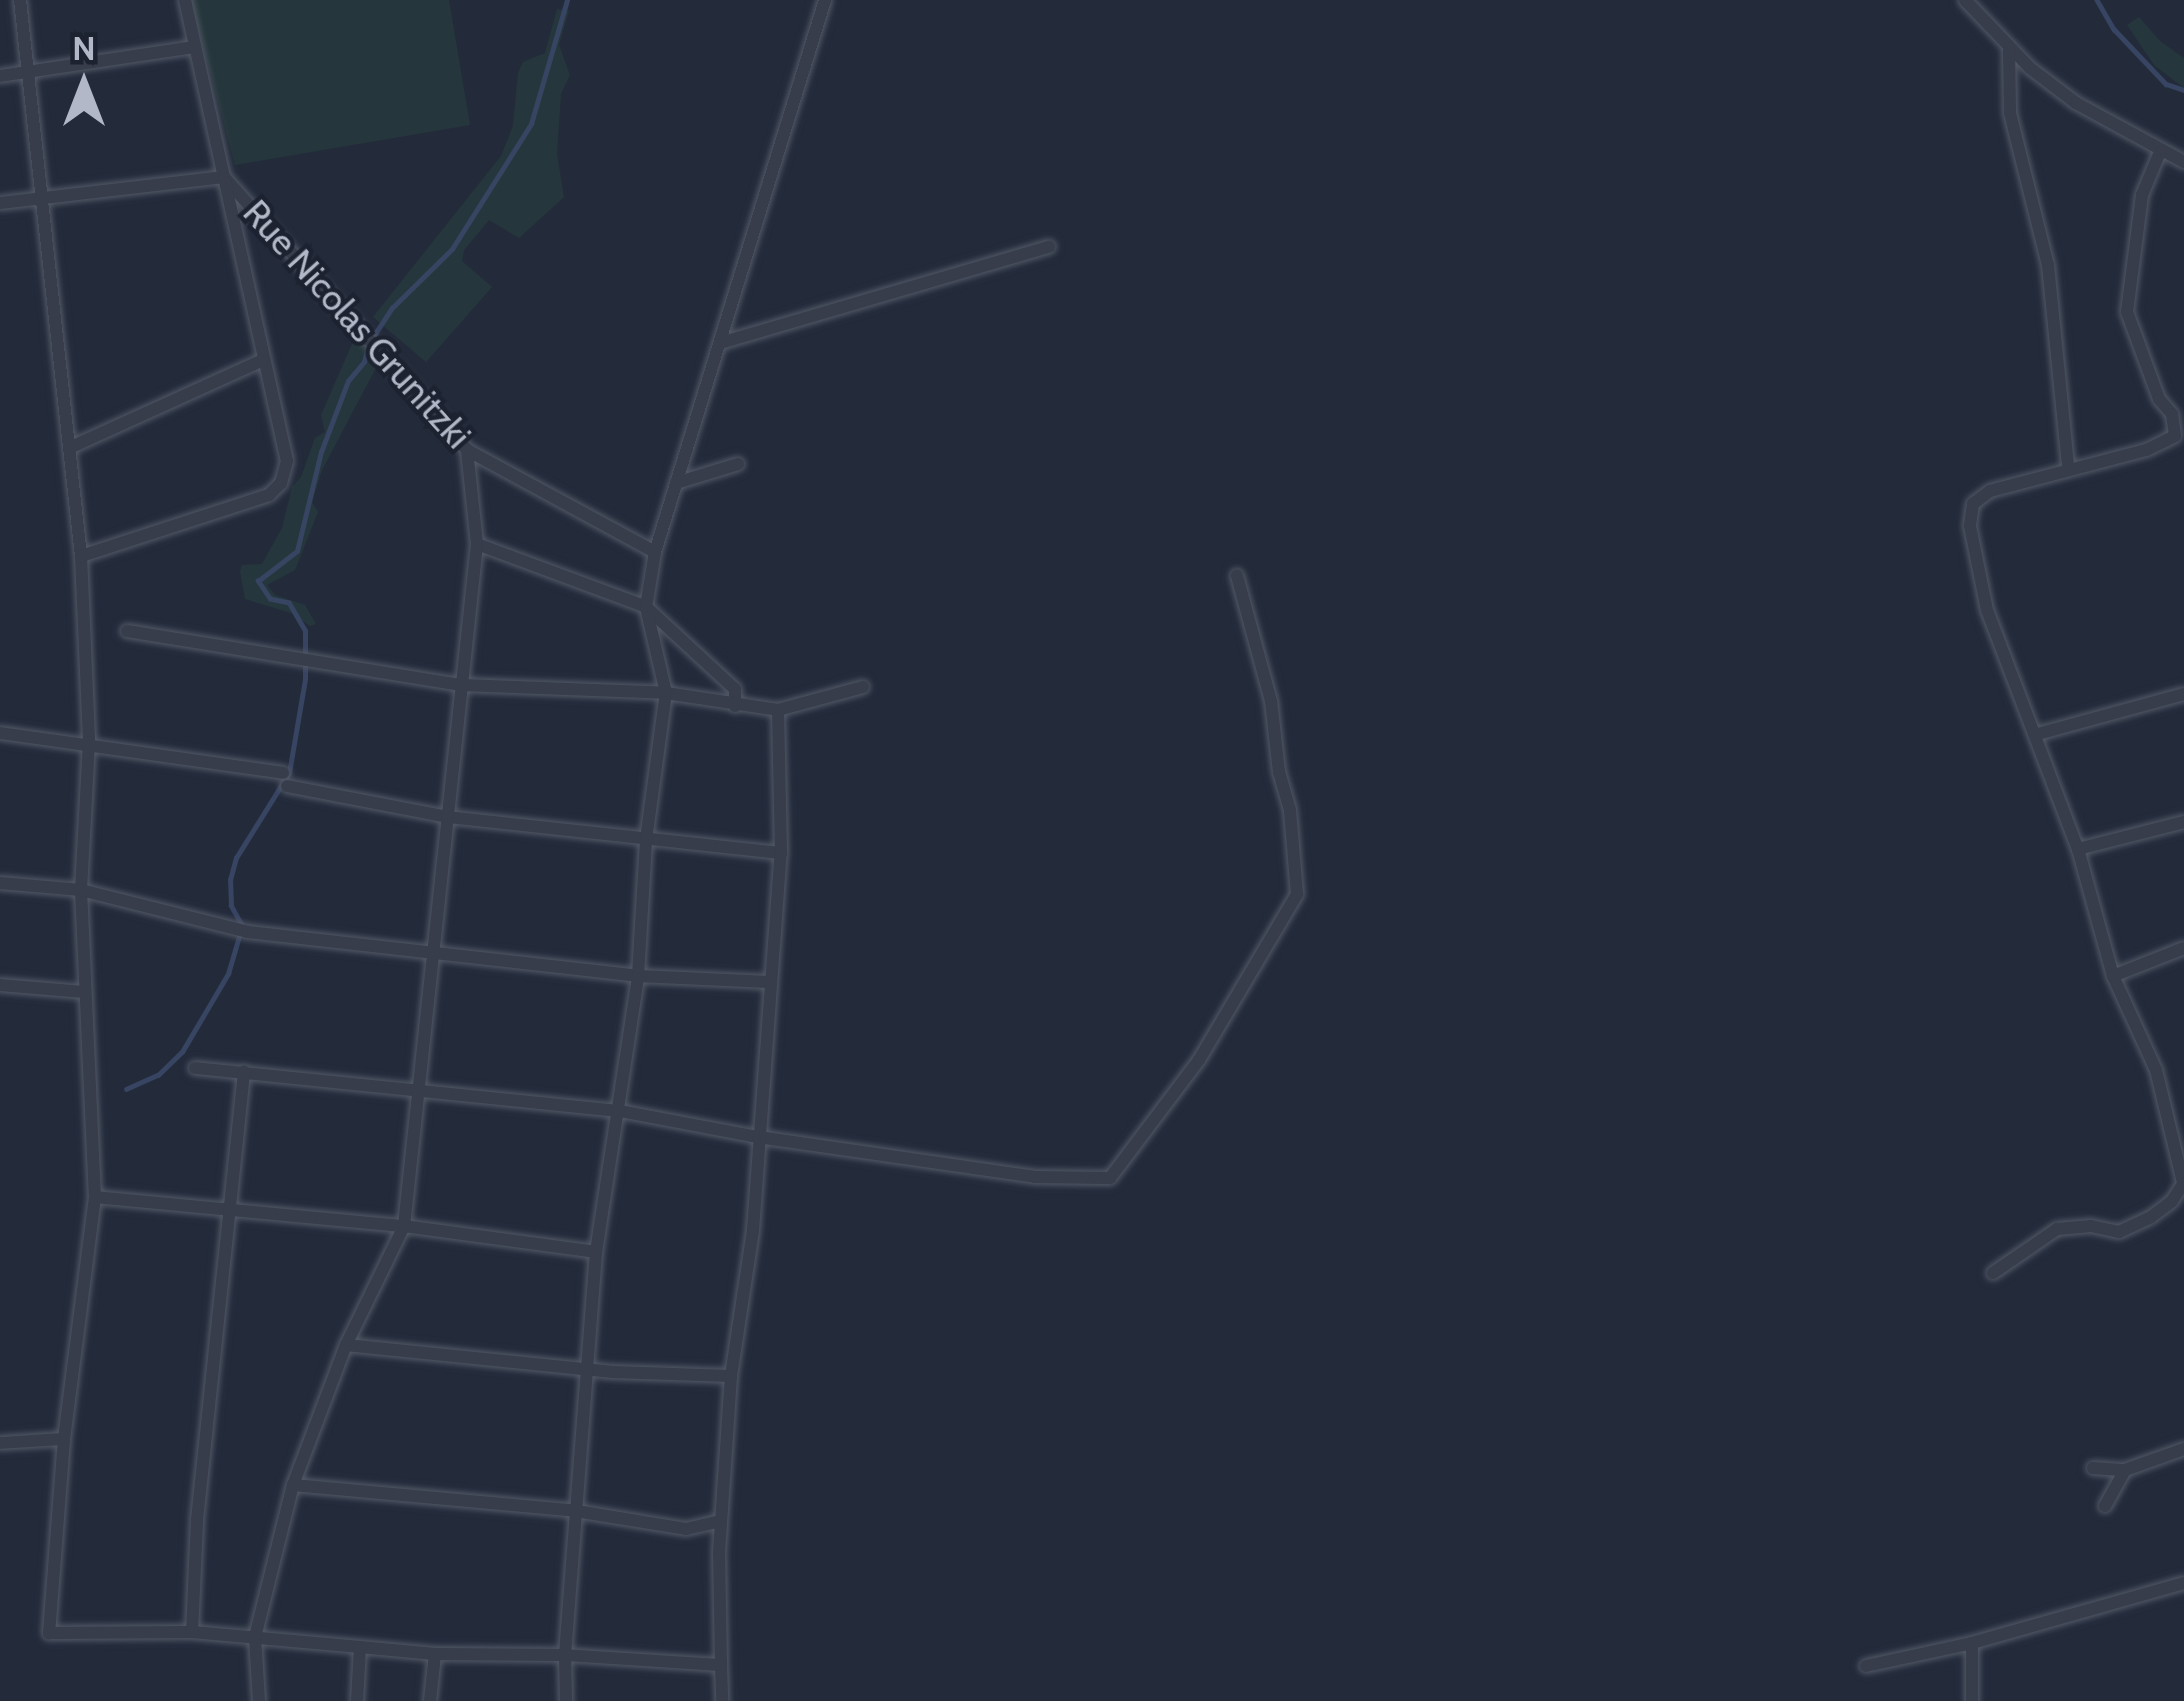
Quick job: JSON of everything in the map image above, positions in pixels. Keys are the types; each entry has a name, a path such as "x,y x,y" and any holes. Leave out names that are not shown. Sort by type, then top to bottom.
{"street":[{"path":"20,0 81,556 89,742 81,890 94,1197 64,1438 49,1633 192,1632 435,1654 565,1655 721,1665"},
{"name":"Rue Nicolas Grunitzki","path":"185,0 224,177 467,451 655,551"},
{"path":"566,1701 565,1655 596,1252 638,976 646,840 665,693 646,608 655,551 825,0"},
{"path":"1965,0 2009,48 2090,113 2184,162"},
{"path":"0,76 195,47"},
{"path":"2009,48 2017,151 2048,265 2068,466"},
{"path":"1993,1273 2056,1229 2091,1226 2119,1232 2172,1202 2183,1185 2156,1070 2113,976 2078,849 1987,610 1970,514 1979,496 1990,491 2068,466 2146,450 2175,436 2172,414 2159,399 2127,312 2142,196 2160,152"},
{"path":"0,203 224,177 287,461 281,483 269,494 81,556"},
{"path":"720,344 1049,247"},
{"path":"69,448 263,360"},
{"path":"259,1701 255,1637 292,1485 346,1345 404,1226 477,544 467,451"},
{"path":"676,483 739,464"},
{"path":"477,544 646,608 735,689 735,706"},
{"path":"195,1068 620,1111 758,1137 1035,1177 1110,1178 1199,1060 1297,894 1290,810 1271,701 1237,576"},
{"path":"128,631 462,685 665,693 778,710 863,687"},
{"path":"2038,734 2184,694"},
{"path":"722,1701 721,1521 731,1376 753,1230 782,853 778,710"},
{"path":"0,733 89,742 285,779 448,817 782,853"},
{"path":"2078,849 2184,823"},
{"path":"0,883 81,890 248,932 638,976 769,982"},
{"path":"2113,976 2184,948"},
{"path":"0,985 84,992"},
{"path":"192,1632 197,1520 244,1071"},
{"path":"94,1197 404,1226 596,1252"},
{"path":"346,1345 731,1376"},
{"path":"0,1444 64,1438"},
{"path":"2093,1468 2125,1470 2184,1449"},
{"path":"2105,1506 2125,1470"},
{"path":"292,1485 576,1511 686,1529 721,1521"},
{"path":"1866,1666 1972,1643 2184,1583"},
{"path":"1972,1643 1972,1701"},
{"path":"357,1701 360,1647"},
{"path":"430,1701 435,1654"}],"shaded area":[{"path":"191,0 449,0 470,125 235,165"},
{"path":"557,9 569,11 559,45 570,75 561,94 557,154 564,197 519,238 489,220 464,250 462,261 492,287 426,362 373,317 501,156 513,126 518,73 523,62 545,53"},
{"path":"2139,17 2184,58 2184,88 2154,65 2127,25"},
{"path":"355,337 379,362 322,470 312,502 318,512 295,570 267,585 275,595 305,605 316,624 310,626 291,613 245,599 240,571 242,565 262,564 282,528 292,487 301,477 315,438 325,432 321,415"}],"waterway":[{"path":"373,337 392,308 452,249 531,124 567,0"},
{"path":"2097,0 2114,29 2166,84 2184,90"},
{"path":"126,1089 158,1075 182,1052 228,974 242,926 231,906 230,880 236,858 289,773 305,679 305,631 289,603 270,599 258,581 297,551 321,452 348,381 364,362 368,347"}]}
